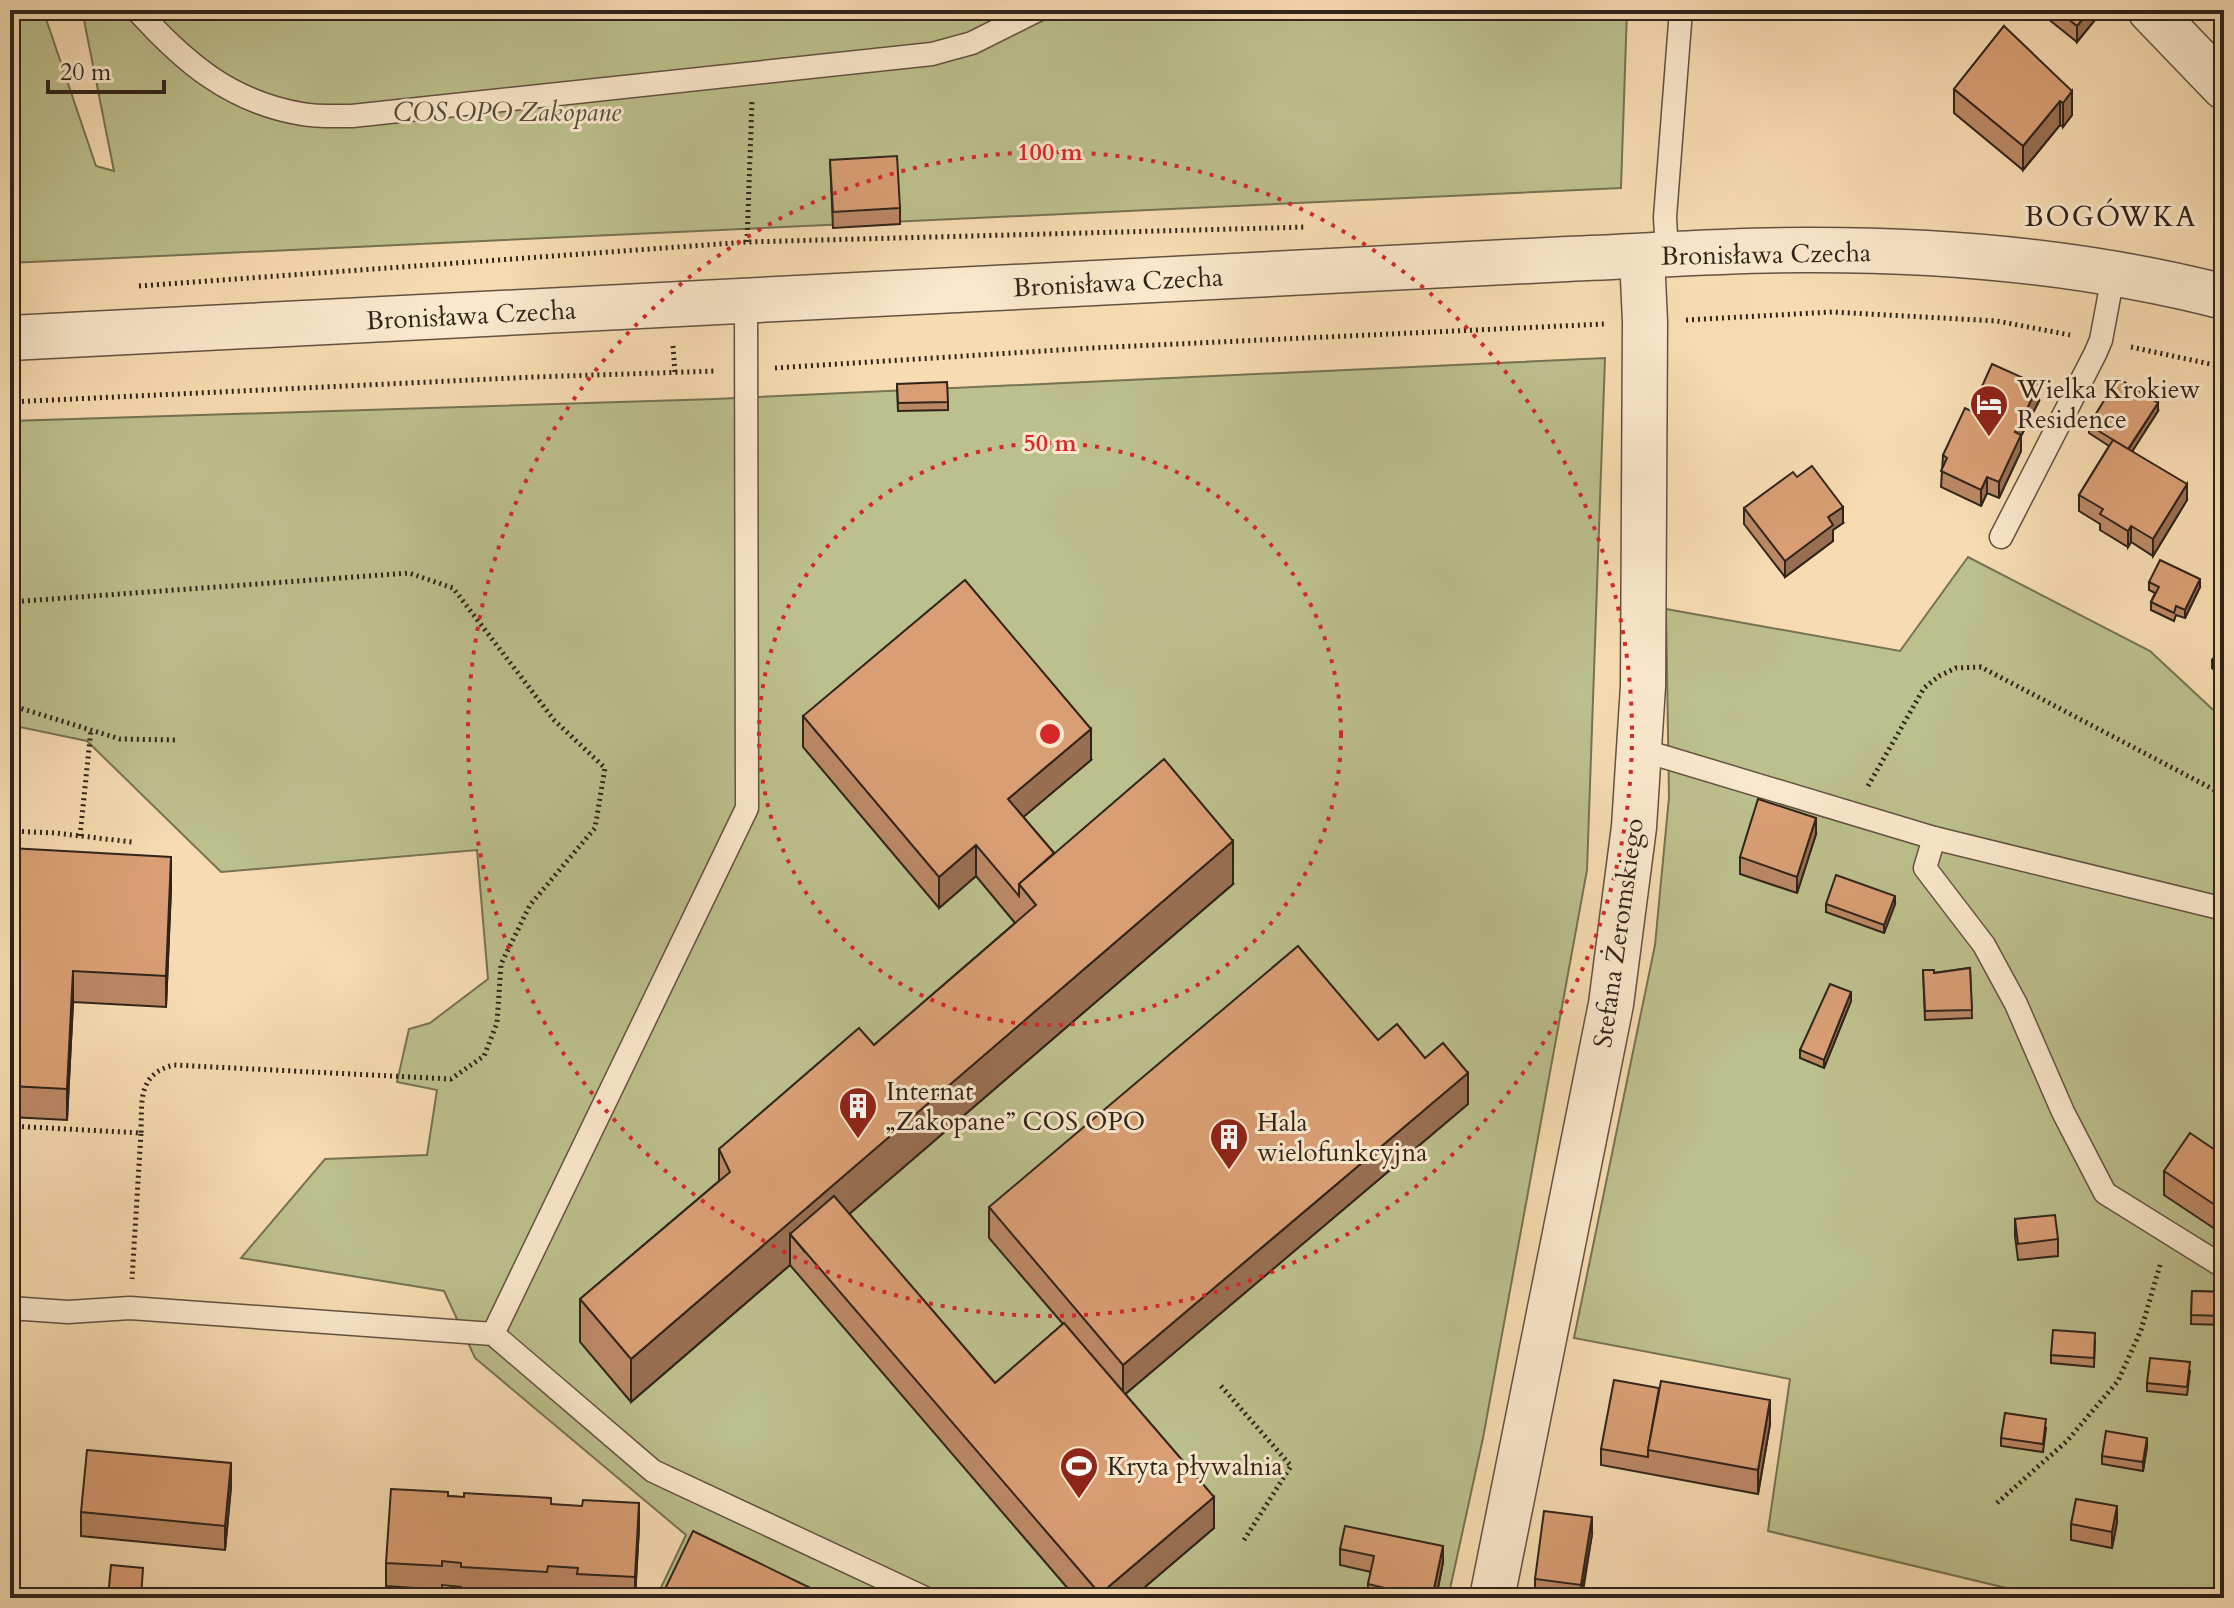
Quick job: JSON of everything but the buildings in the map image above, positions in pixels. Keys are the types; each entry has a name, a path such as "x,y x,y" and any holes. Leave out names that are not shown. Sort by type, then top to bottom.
{"street":[{"path":"2150,10 2224,87"},
{"name":"Bronisława Czecha","path":"10,338 1812,250 1904,252 1993,259 2113,276 2224,297"},
{"name":"Stefana Żeromskiego","path":"1492,1598 1611,1004 1634,827 1643,686 1645,322 1655,256"}],"lane":[{"path":"137,10 174,50 219,83 267,106 305,115 352,116 932,54 972,43 1038,10"},
{"path":"1655,256 1665,217 1681,10"},
{"path":"2001,537 2101,340 2113,276"},
{"path":"493,1334 747,808 746,301"},
{"path":"1638,749 1934,838 2224,909"},
{"path":"1934,838 1925,868 1984,945 2016,1004 2063,1112 2105,1193 2224,1267"},
{"path":"10,1308 68,1312 130,1308 493,1334 653,1471 925,1598"}],"path":[{"path":"747,242 752,88"},
{"path":"10,402 745,370 1091,348 1832,312 1997,321 2224,367"},
{"path":"10,602 409,573 453,588 554,720 605,768 595,828 530,905 501,964 497,1023 484,1056 451,1079 174,1065 159,1068 143,1088 130,1308"},
{"path":"1853,814 1924,688 1956,668 1981,667 2224,795"},
{"path":"10,705 120,739 178,740"},
{"path":"80,836 91,729"},
{"path":"10,831 132,842"},
{"path":"10,1126 141,1133"},
{"path":"1997,1503 2067,1441 2118,1381 2141,1330 2157,1268 2176,1237"},
{"path":"1221,1386 1291,1466 1244,1540"}],"green space":[{"name":"COS OPO Zakopane","path":"10,10 43,10 96,166 114,171 82,10 1627,10 1621,188 10,263"},
{"path":"1605,358 1587,870 1483,1438 1448,1598 656,1598 686,1535 475,1358 444,1291 241,1258 325,1159 427,1155 437,1090 397,1082 409,1029 430,1023 488,979 477,850 221,872 87,741 10,725 10,421 715,399"},
{"path":"1968,557 2150,651 2224,720 2224,1598 2048,1598 1768,1531 1790,1379 1574,1338 1655,945 1669,797 1666,609 1900,651"}],"place":[{"name":"Wielka Krokiew Residence","path":"1989,438"},
{"name":"Internat „Zakopane” COS OPO","path":"858,1140"},
{"name":"Hala wielofunkcyjna","path":"1229,1171"},
{"name":"Kryta pływalnia","path":"1079,1500"}],"district":[{"name":"BOGÓWKA","path":"2111,216"}]}
